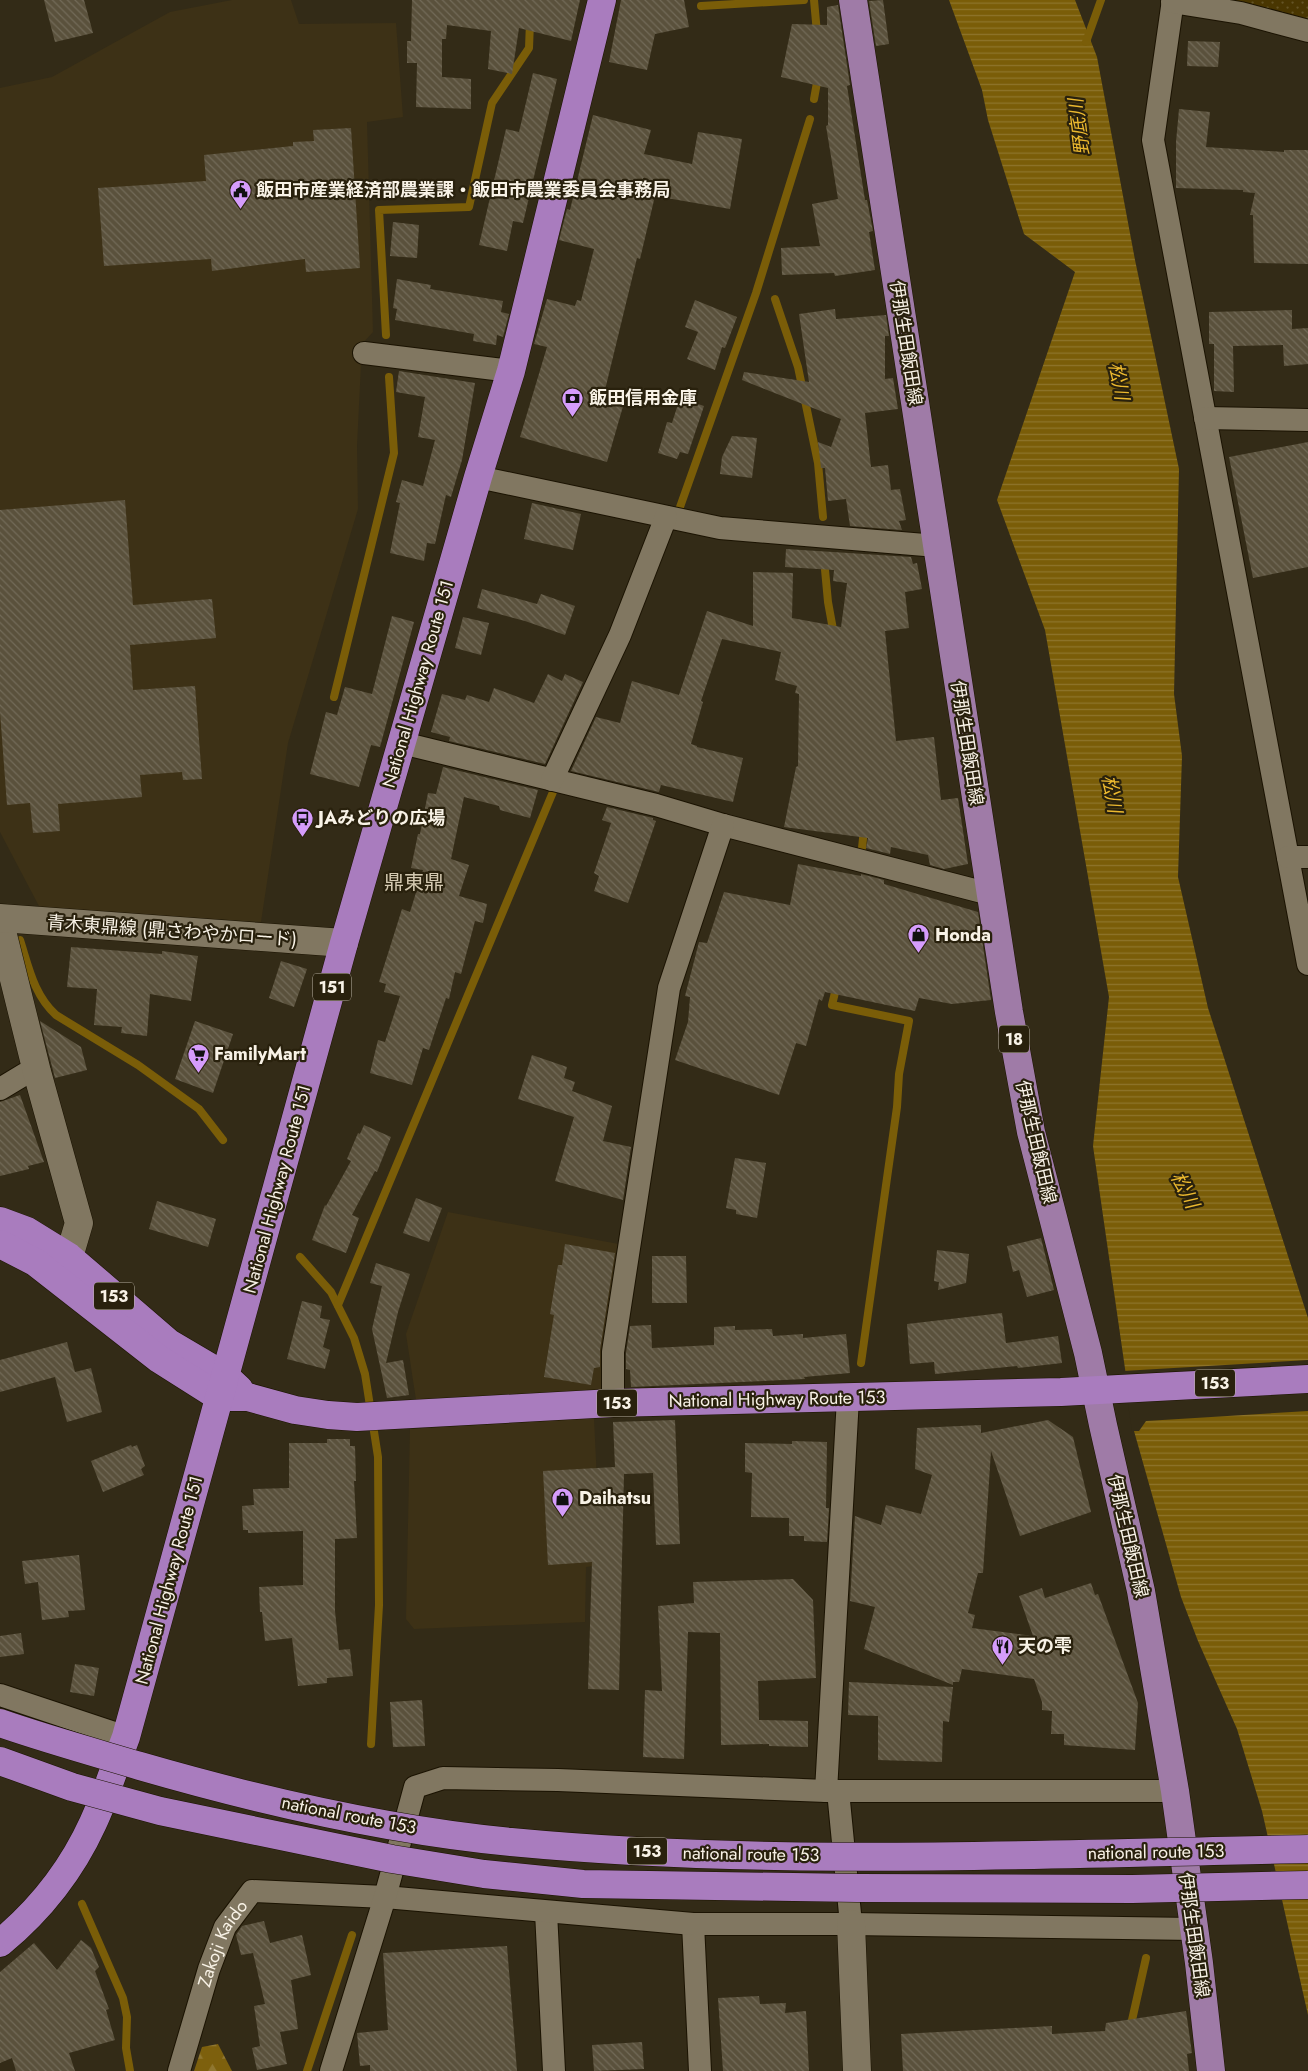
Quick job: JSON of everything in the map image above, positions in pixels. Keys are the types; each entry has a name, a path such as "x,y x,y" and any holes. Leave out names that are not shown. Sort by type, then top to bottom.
{"highway":[{"name":"National Highway Route 151","path":"0,1943 15,1931 43,1902 64,1873 93,1823 126,1737 344,943 478,477 511,371 602,0"},
{"name":"153","path":"0,1222 27,1232 69,1257 222,1386"},
{"name":"153","path":"0,1244 35,1262 159,1359 222,1386"},
{"name":"National Highway Route 153","path":"222,1386 248,1397 295,1410 328,1415 374,1416 612,1403 848,1398 1109,1389 1308,1379"},
{"name":"national route 153","path":"0,1723 41,1738 244,1794 360,1819 507,1841 604,1849 725,1854 852,1856 1308,1850"},
{"name":"national route 153","path":"0,1761 72,1787 160,1812 392,1859 484,1874 563,1882 857,1888 1132,1889 1308,1885"}],"main road":[{"name":"伊那生田飯田線","path":"853,0 990,894 1031,1132 1109,1389 1103,1425 1141,1591 1175,1791 1211,2071"}],"street":[{"path":"1308,31 1241,13 1172,1 1153,140 1205,418 1298,857 1308,964"},
{"path":"364,353 511,371"},
{"path":"1205,418 1308,420"},
{"path":"478,477 720,528 937,546"},
{"path":"552,780 620,635 666,517"},
{"path":"402,743 656,805 723,825 990,894"},
{"path":"612,1403 612,1352 669,988 723,825"},
{"name":"青木東鼎線 (鼎さわやかロード)","path":"0,918 344,943"},
{"path":"0,923 37,1072 79,1224 69,1257"},
{"path":"0,1089 25,1074 37,1072"},
{"path":"848,1398 832,1791 851,1924 857,2071"},
{"path":"0,1695 126,1737"},
{"path":"331,2071 385,1897 415,1787 443,1778 558,1780 832,1791 1175,1791"},
{"name":"Zakoji Kaido","path":"179,2071 209,1969 225,1927 252,1891 385,1897"},
{"path":"385,1897 693,1924 851,1924 1194,1929"},
{"path":"546,1912 554,2071"},
{"path":"693,1924 700,2071"}],"shaded area":[{"path":"232,0 291,0 299,24 396,23 403,117 367,122 373,332 362,344 357,446 358,509 288,743 261,922 40,908 0,832 0,88 52,77 170,12"},
{"path":"1220,0 1308,0 1308,19 1238,2"},
{"path":"448,1212 624,1245 601,1390 416,1400 406,1334"},
{"path":"594,1418 601,1565 586,1567 585,1622 414,1629 406,1619 410,1429"}],"green space":[{"path":"218,2044 232,2071 194,2071 202,2047"}],"water":[{"name":"松川","path":"949,0 1075,0 1097,57 1135,260 1179,469 1174,694 1182,756 1178,877 1208,1008 1308,1318 1308,2015 1262,1811 1237,1729 1198,1641 1181,1597 1134,1431 1093,1146 1109,997 1045,630 997,500 1075,272 1024,234 988,120 982,90"}],"pier":[{"path":"1308,1360 1308,1411 1146,1421 1139,1431 1132,1431 1123,1371"}],"building":[{"path":"44,0 84,0 93,33 55,42"},
{"path":"412,0 580,0 571,41 519,28 512,74 488,69 491,31 447,25 446,39 442,39 442,77 471,79 471,109 416,107 417,63 407,63 407,41 411,41"},
{"path":"621,0 684,0 689,27 655,34 647,70 609,62"},
{"path":"883,0 889,44 876,46 869,1"},
{"path":"838,5 850,85 847,86 865,200 867,200 873,231 869,232 875,270 835,276 834,273 782,275 781,248 820,246 812,204 838,199 826,126 828,125 828,88 781,77 792,24 827,25 827,7"},
{"path":"1188,41 1220,42 1218,67 1187,66"},
{"path":"533,73 557,79 523,223 513,221 507,251 479,245 506,129 519,132"},
{"path":"1179,109 1210,112 1206,147 1284,152 1284,150 1308,150 1308,264 1254,263 1253,215 1250,215 1255,193 1243,192 1243,190 1176,188 1176,142"},
{"path":"593,115 651,130 644,154 692,164 698,132 742,139 730,209 655,196 640,259 637,258 605,390 626,396 607,462 520,437 547,347 534,344 547,299 575,306 577,300 581,301 594,249 559,240 567,209 570,210"},
{"path":"351,128 360,268 306,272 305,259 212,271 211,259 104,266 98,188 206,181 204,155 293,146 293,142 314,141 313,130"},
{"path":"393,222 419,225 417,258 390,256"},
{"path":"397,279 431,285 430,289 503,301 501,312 509,314 503,337 497,335 496,345 473,341 474,334 395,320 397,309 393,308"},
{"path":"695,300 737,317 725,348 722,347 715,370 687,359 698,332 685,327"},
{"path":"835,309 836,319 886,315 889,336 885,336 885,379 893,378 898,409 865,413 871,467 888,465 891,490 900,489 906,520 899,521 902,530 850,526 846,499 828,501 825,468 821,468 818,442 831,447 841,419 742,380 744,372 809,382 799,314"},
{"path":"1292,310 1292,329 1308,328 1308,364 1284,366 1283,345 1233,346 1234,392 1214,391 1214,344 1209,344 1209,312"},
{"path":"399,371 475,383 462,460 451,497 446,495 435,544 427,543 424,561 390,553 400,503 396,502 402,480 423,486 435,440 418,437 425,397 396,392"},
{"path":"680,398 704,406 688,454 680,452 677,459 658,453 667,422 672,423"},
{"path":"732,436 757,438 752,478 720,474 722,457"},
{"path":"1308,442 1308,567 1253,578 1229,457"},
{"path":"125,500 133,605 212,599 216,638 130,645 133,690 195,686 202,779 183,780 182,772 140,775 142,797 58,804 60,831 33,833 30,803 7,805 0,712 0,510"},
{"path":"532,503 581,514 573,550 524,539"},
{"path":"786,549 911,557 913,564 917,563 922,589 905,592 909,628 885,631 896,741 934,737 941,800 958,798 968,864 944,869 930,865 928,855 891,847 890,854 866,848 868,838 784,827 796,767 798,766 799,694 795,693 797,686 775,680 781,652 722,639 701,701 703,702 691,744 743,758 733,802 661,785 659,792 571,771 596,717 620,723 632,681 679,695 707,611 753,626 753,572 793,573 792,618 841,627 847,583 833,581 834,570 785,567"},
{"path":"482,589 537,604 541,594 575,606 565,635 525,621 477,608"},
{"path":"392,616 414,622 380,747 371,745 359,787 310,774 326,712 337,715 345,687 372,694"},
{"path":"463,617 489,623 481,655 455,648"},
{"path":"548,674 562,681 565,674 583,682 545,764 449,741 450,737 431,732 442,694 465,700 467,695 489,702 494,688 534,703"},
{"path":"443,767 538,790 530,818 500,810 499,806 464,797 451,859 469,865 459,896 487,904 483,923 475,921 461,974 455,972 449,999 446,998 429,1050 423,1048 412,1085 370,1073 378,1040 385,1042 400,996 384,992 386,984 379,982 402,909 410,912 423,870 411,868 428,793 436,794"},
{"path":"607,807 653,818 656,821 628,903 594,891 599,876 594,873 611,823 602,820"},
{"path":"798,864 861,876 861,874 884,880 884,884 978,912 991,1000 952,1004 919,998 915,1011 825,992 822,1001 819,999 806,1046 796,1043 779,1095 675,1060 688,1022 690,997 685,996 699,942 707,943 724,892 790,905"},
{"path":"71,947 162,954 162,951 198,956 191,1001 150,994 147,1036 121,1033 122,1027 94,1025 97,989 67,987"},
{"path":"281,961 307,969 294,1007 269,998"},
{"path":"40,1021 81,1047 87,1070 55,1078"},
{"path":"195,1021 233,1034 213,1093 175,1079"},
{"path":"532,1055 567,1067 564,1078 575,1082 572,1091 612,1106 603,1141 631,1147 623,1200 555,1181 574,1117 518,1099"},
{"path":"20,1095 44,1162 28,1166 29,1169 0,1176 0,1102"},
{"path":"364,1125 391,1137 377,1172 375,1171 352,1215 359,1218 346,1253 312,1240 325,1205 351,1161 347,1159 358,1133 360,1134"},
{"path":"735,1158 766,1163 757,1218 736,1214 736,1210 726,1208"},
{"path":"416,1198 442,1208 429,1242 403,1233"},
{"path":"157,1201 216,1219 208,1247 149,1229"},
{"path":"1041,1238 1054,1290 1027,1297 1019,1270 1013,1272 1007,1246"},
{"path":"565,1244 615,1253 600,1350 600,1367 594,1368 591,1385 544,1377 554,1315 550,1314 558,1265 562,1265"},
{"path":"937,1250 969,1254 966,1283 938,1290 939,1282 934,1281"},
{"path":"652,1256 686,1256 687,1303 652,1303"},
{"path":"376,1263 410,1274 398,1312 386,1363 403,1360 409,1395 387,1398 372,1329 382,1286 370,1283"},
{"path":"302,1301 322,1306 320,1318 330,1320 323,1347 330,1350 325,1369 287,1359"},
{"path":"1002,1313 1006,1343 1058,1336 1062,1363 935,1374 934,1362 910,1364 907,1324"},
{"path":"651,1325 652,1348 714,1345 714,1327 735,1326 735,1330 772,1329 773,1336 803,1334 803,1338 846,1334 850,1373 804,1377 805,1379 631,1387 630,1370 626,1369 630,1326"},
{"path":"67,1342 75,1372 91,1368 102,1412 67,1422 55,1377 0,1392 0,1360"},
{"path":"675,1420 680,1544 656,1545 653,1473 624,1474 619,1690 588,1689 592,1562 548,1565 543,1471 615,1467 613,1422"},
{"path":"1048,1420 1073,1437 1091,1512 1020,1536 991,1451 983,1573 978,1573 968,1613 975,1615 972,1628 1033,1636 1019,1596 1042,1588 1045,1598 1091,1583 1095,1595 1098,1594 1138,1703 1135,1750 1064,1745 1064,1734 1051,1734 1052,1711 1042,1710 1042,1702 1034,1679 962,1669 959,1682 953,1682 953,1685 864,1649 875,1607 850,1601 855,1516 881,1525 886,1505 921,1514 932,1475 915,1469 917,1428 981,1425 981,1433"},
{"path":"327,1439 350,1439 350,1446 355,1446 356,1481 354,1481 357,1538 335,1539 335,1611 339,1650 350,1649 353,1676 327,1678 327,1683 298,1686 292,1638 265,1641 262,1612 260,1612 259,1587 303,1585 303,1531 248,1533 248,1530 243,1530 242,1506 254,1505 253,1489 289,1488 289,1443 327,1443"},
{"path":"792,1441 827,1442 826,1508 829,1508 827,1542 804,1541 804,1536 789,1536 789,1518 751,1517 752,1473 745,1472 745,1443 792,1444"},
{"path":"131,1445 132,1447 137,1445 145,1466 141,1469 144,1475 103,1492 91,1461"},
{"path":"79,1555 85,1610 68,1611 69,1617 42,1620 38,1582 25,1584 22,1561"},
{"path":"793,1579 813,1600 816,1678 758,1681 759,1720 808,1721 808,1747 769,1746 769,1744 721,1745 720,1633 688,1632 684,1759 643,1757 645,1690 662,1691 658,1606 694,1603 693,1582"},
{"path":"21,1633 24,1654 0,1657 0,1636"},
{"path":"75,1664 99,1668 94,1696 70,1692"},
{"path":"849,1682 953,1687 949,1722 943,1721 942,1762 878,1760 878,1716 848,1715"},
{"path":"422,1700 425,1746 393,1747 390,1702"},
{"path":"264,1921 270,1943 302,1935 311,1975 291,1980 298,2029 280,2032 287,2064 257,2070 252,2048 260,2046 254,2006 265,2004 253,1953 241,1955 236,1935 242,1926"},
{"path":"81,1940 91,1948 99,1967 95,1971 109,2009 106,2010 115,2040 69,2053 75,2071 16,2071 12,2058 0,2063 0,1972 34,1943 57,1970"},
{"path":"507,1946 517,2071 370,2071 370,2065 360,2066 357,2033 388,2030 383,1953"},
{"path":"759,1996 760,2004 786,2003 785,2013 806,2011 809,2071 723,2071 718,1998"},
{"path":"1186,2011 1192,2053 1187,2054 1189,2071 903,2071 901,2034 1052,2026 1052,2034 1105,2031 1106,2023"},
{"path":"642,2042 644,2069 594,2071 592,2045"}],"waterway":[{"path":"701,6 804,0"},
{"path":"814,0 817,33"},
{"name":"野底川","path":"1086,42 1101,0"},
{"path":"386,335 379,210 469,207 492,103 529,48 530,22"},
{"path":"814,99 818,77"},
{"path":"680,507 756,293 810,119"},
{"path":"775,299 798,367 818,463 823,517"},
{"path":"334,697 394,453 389,377"},
{"path":"824,559 828,602 834,635"},
{"path":"338,1305 553,792"},
{"path":"862,848 864,829"},
{"path":"20,940 37,990 56,1015 138,1065 199,1109 223,1140"},
{"path":"837,984 832,1005 909,1021 899,1074 897,1107 861,1363"},
{"path":"300,1257 331,1292 354,1338 365,1374 378,1457 379,1605 371,1744"},
{"path":"82,1904 123,1998 127,2017 126,2048 130,2071"},
{"path":"307,2071 352,1935"},
{"path":"1130,2029 1146,1958"}],"place":[{"name":"飯田市産業経済部農業課・飯田市農業委員会事務局","path":"240,209"},
{"name":"飯田信用金庫","path":"573,417"},
{"name":"JAみどりの広場","path":"302,837"},
{"name":"Honda","path":"919,954"},
{"name":"FamilyMart","path":"198,1073"},
{"name":"Daihatsu","path":"563,1517"},
{"name":"天の雫","path":"1002,1665"}],"district":[{"name":"鼎東鼎","path":"414,882"}]}
